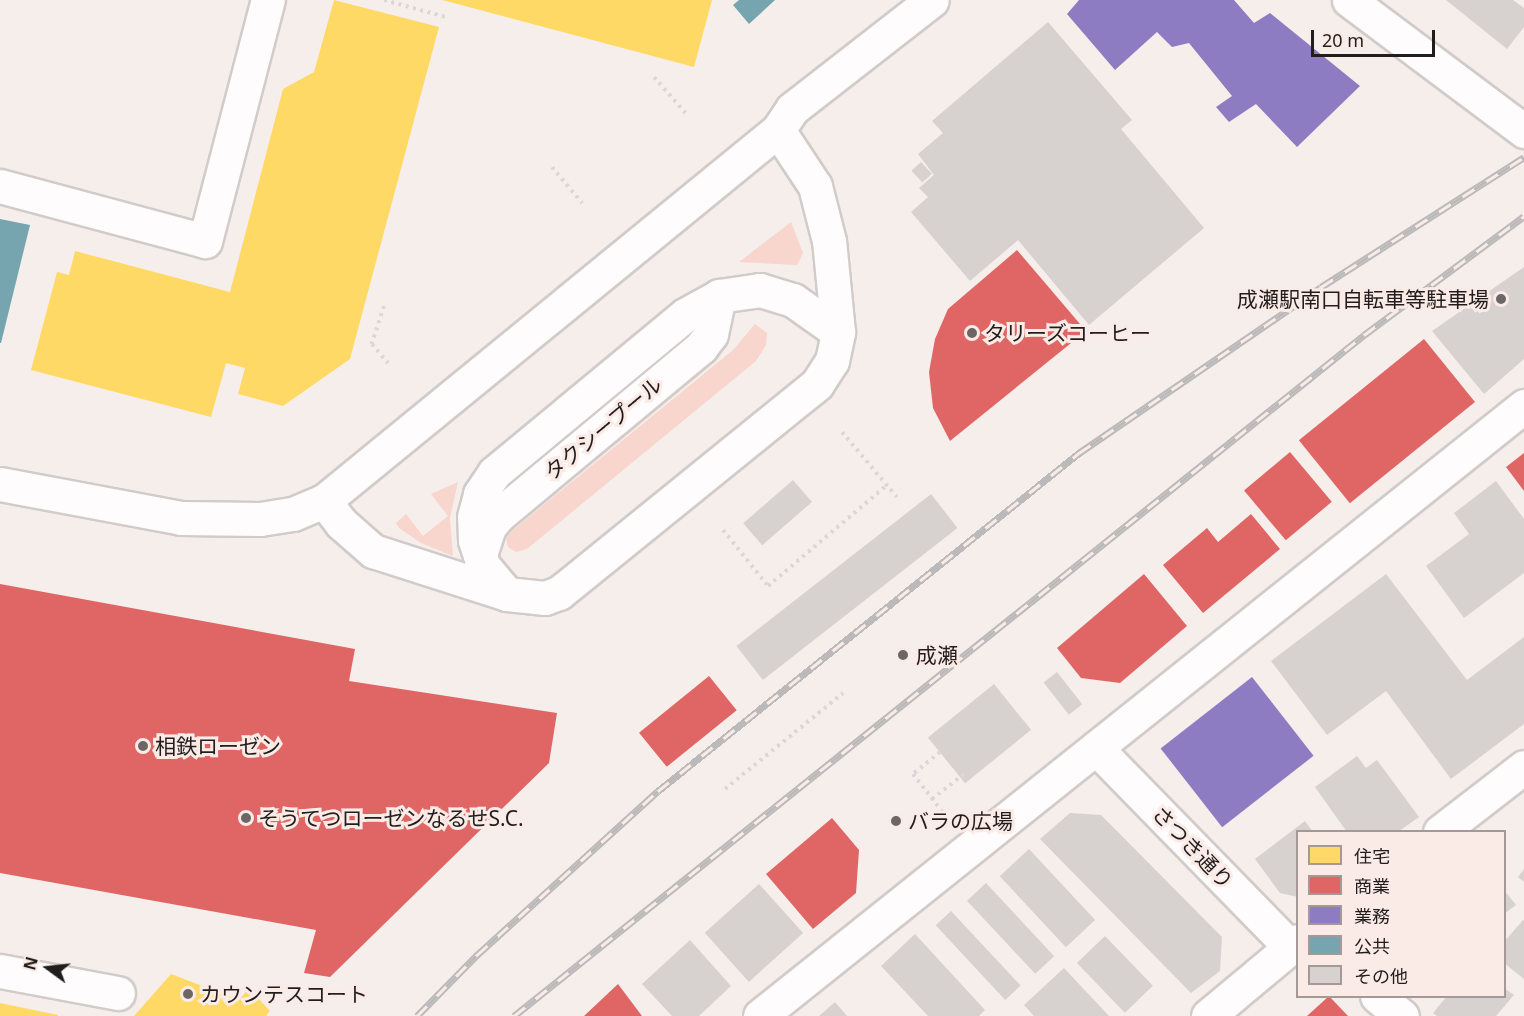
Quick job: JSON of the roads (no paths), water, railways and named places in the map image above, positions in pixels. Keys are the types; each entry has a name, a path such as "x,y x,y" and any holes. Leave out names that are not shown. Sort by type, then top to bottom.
{"street":[{"path":"0,186 205,240 268,0"},
{"path":"0,484 191,519 260,519 293,514 324,501 778,130 797,124 888,49 899,29 932,0"},
{"path":"1349,0 1524,131"},
{"path":"324,501 341,523 373,550 507,594 530,599 559,593 817,384 832,361 838,332 829,241 815,186 778,130"},
{"path":"507,594 494,583 480,557 474,517 480,494 494,473 685,315 719,297 744,290 773,292 794,300 838,332"},
{"path":"760,1016 1524,406"},
{"name":"さつき通り","path":"1096,748 1294,944"},
{"path":"1441,830 1524,767"},
{"path":"1208,1016 1294,944"},
{"path":"0,971 118,993"},
{"path":"1380,998 1402,1016"}],"railway":[{"path":"417,1016 477,955 658,791 1079,453 1321,287 1524,157"},
{"path":"514,1016 1364,335 1524,216"}],"place":[{"name":"成瀬駅南口自転車等駐車場","path":"1501,299"},
{"name":"タリーズコーヒー","path":"972,333"},
{"name":"成瀬","path":"903,655"},
{"name":"相鉄ローゼン","path":"143,746"},
{"name":"そうてつローゼンなるせS.C.","path":"246,818"},
{"name":"バラの広場","path":"896,821"},
{"name":"カウンテスコート","path":"188,994"}]}
